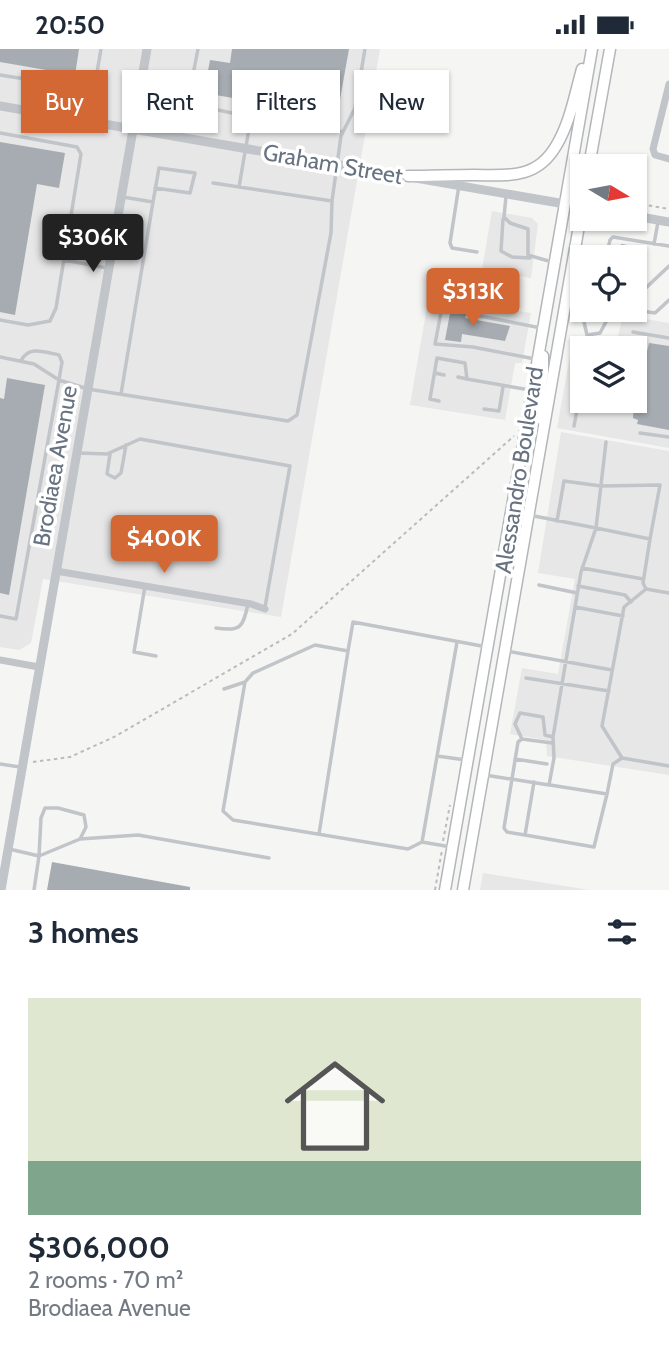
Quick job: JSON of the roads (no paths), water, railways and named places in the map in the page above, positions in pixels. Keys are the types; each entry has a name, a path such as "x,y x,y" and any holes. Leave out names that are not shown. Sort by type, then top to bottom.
{"main road":[{"path":"408,176 500,177 528,171 545,160 563,131 590,49"},
{"name":"Alessandro Boulevard","path":"446,890 590,49"},
{"path":"591,154 610,49"},
{"name":"Graham Street","path":"565,204 570,204"},
{"name":"Alessandro Boulevard","path":"463,890 578,231"},
{"path":"542,334 543,373 536,415 544,421"},
{"path":"489,648 505,650"}],"street":[{"name":"Brodiaea Avenue","path":"143,70 147,49"},
{"path":"669,84 653,149 655,156 669,159"},
{"name":"Graham Street","path":"0,106 21,110"},
{"name":"Brodiaea Avenue","path":"1,890 5,850 22,767 132,133"},
{"name":"Graham Street","path":"151,133 565,204"},
{"path":"648,218 669,222"},
{"path":"56,571 265,609"},
{"path":"0,660 39,667"}],"lane":[{"path":"97,70 101,49"},
{"path":"198,49 191,85 192,102 232,113"},
{"path":"0,358 34,365 59,380 88,389 288,421 297,415 331,233 332,201 343,132 355,108 365,49"},
{"path":"0,75 21,79"},
{"path":"0,133 76,147 81,154 56,308 50,321 28,325 0,320"},
{"path":"239,187 248,133"},
{"path":"121,394 155,188 159,169 164,167 195,173 190,193 155,188"},
{"path":"213,183 332,201"},
{"path":"459,185 450,243 452,248 477,252"},
{"path":"506,194 501,251 512,257 554,262"},
{"path":"121,197 153,202"},
{"path":"504,217 510,223 528,229 528,255 531,258"},
{"path":"654,244 658,220"},
{"path":"609,245 613,237 669,246"},
{"path":"64,260 109,268"},
{"path":"647,287 669,266"},
{"path":"647,312 655,313 669,300"},
{"path":"537,359 473,347 435,344 443,302 470,306 480,316 542,334"},
{"path":"584,322 583,327 587,334 594,336 600,333 606,322"},
{"path":"633,332 669,338"},
{"path":"0,616 16,619 62,362 59,355 30,350 24,353 22,361"},
{"path":"439,401 430,399 437,358 465,363 467,379"},
{"path":"435,373 444,375"},
{"path":"458,377 532,391"},
{"path":"484,409 499,411 503,386"},
{"path":"574,426 576,413"},
{"path":"640,433 669,437"},
{"path":"77,453 111,452 140,439 289,465 265,609"},
{"path":"549,785 554,758 552,743 565,662 582,568 596,528 606,443"},
{"path":"111,452 107,474 116,478 121,473 126,445"},
{"path":"557,521 564,481 601,486 660,485 643,579 646,589"},
{"path":"528,515 650,539"},
{"path":"582,568 643,579"},
{"path":"539,585 578,593"},
{"path":"145,586 134,652 156,656"},
{"path":"578,586 625,595 631,602"},
{"path":"646,589 669,593"},
{"path":"622,758 602,726 624,607 646,589"},
{"path":"216,628 232,631 238,628 243,623 248,604"},
{"path":"575,607 623,616"},
{"path":"319,834 353,622 489,648"},
{"path":"422,842 457,642"},
{"path":"224,689 245,682 253,673 315,645 348,650"},
{"path":"505,650 612,670"},
{"path":"526,678 608,691"},
{"path":"245,682 223,811 233,820 408,849 422,842 453,848"},
{"path":"522,739 515,724 520,713 543,717 545,735 553,737"},
{"path":"552,743 522,739 517,741 504,828 507,832 594,847 613,764 622,758 669,766"},
{"path":"437,755 468,760"},
{"path":"515,759 547,764"},
{"path":"0,764 22,767"},
{"path":"483,774 607,794"},
{"path":"525,835 534,782"},
{"path":"34,890 41,818 45,808 58,808 84,815 86,827 80,839"},
{"path":"5,850 39,856 80,839 138,835 269,858"}]}
